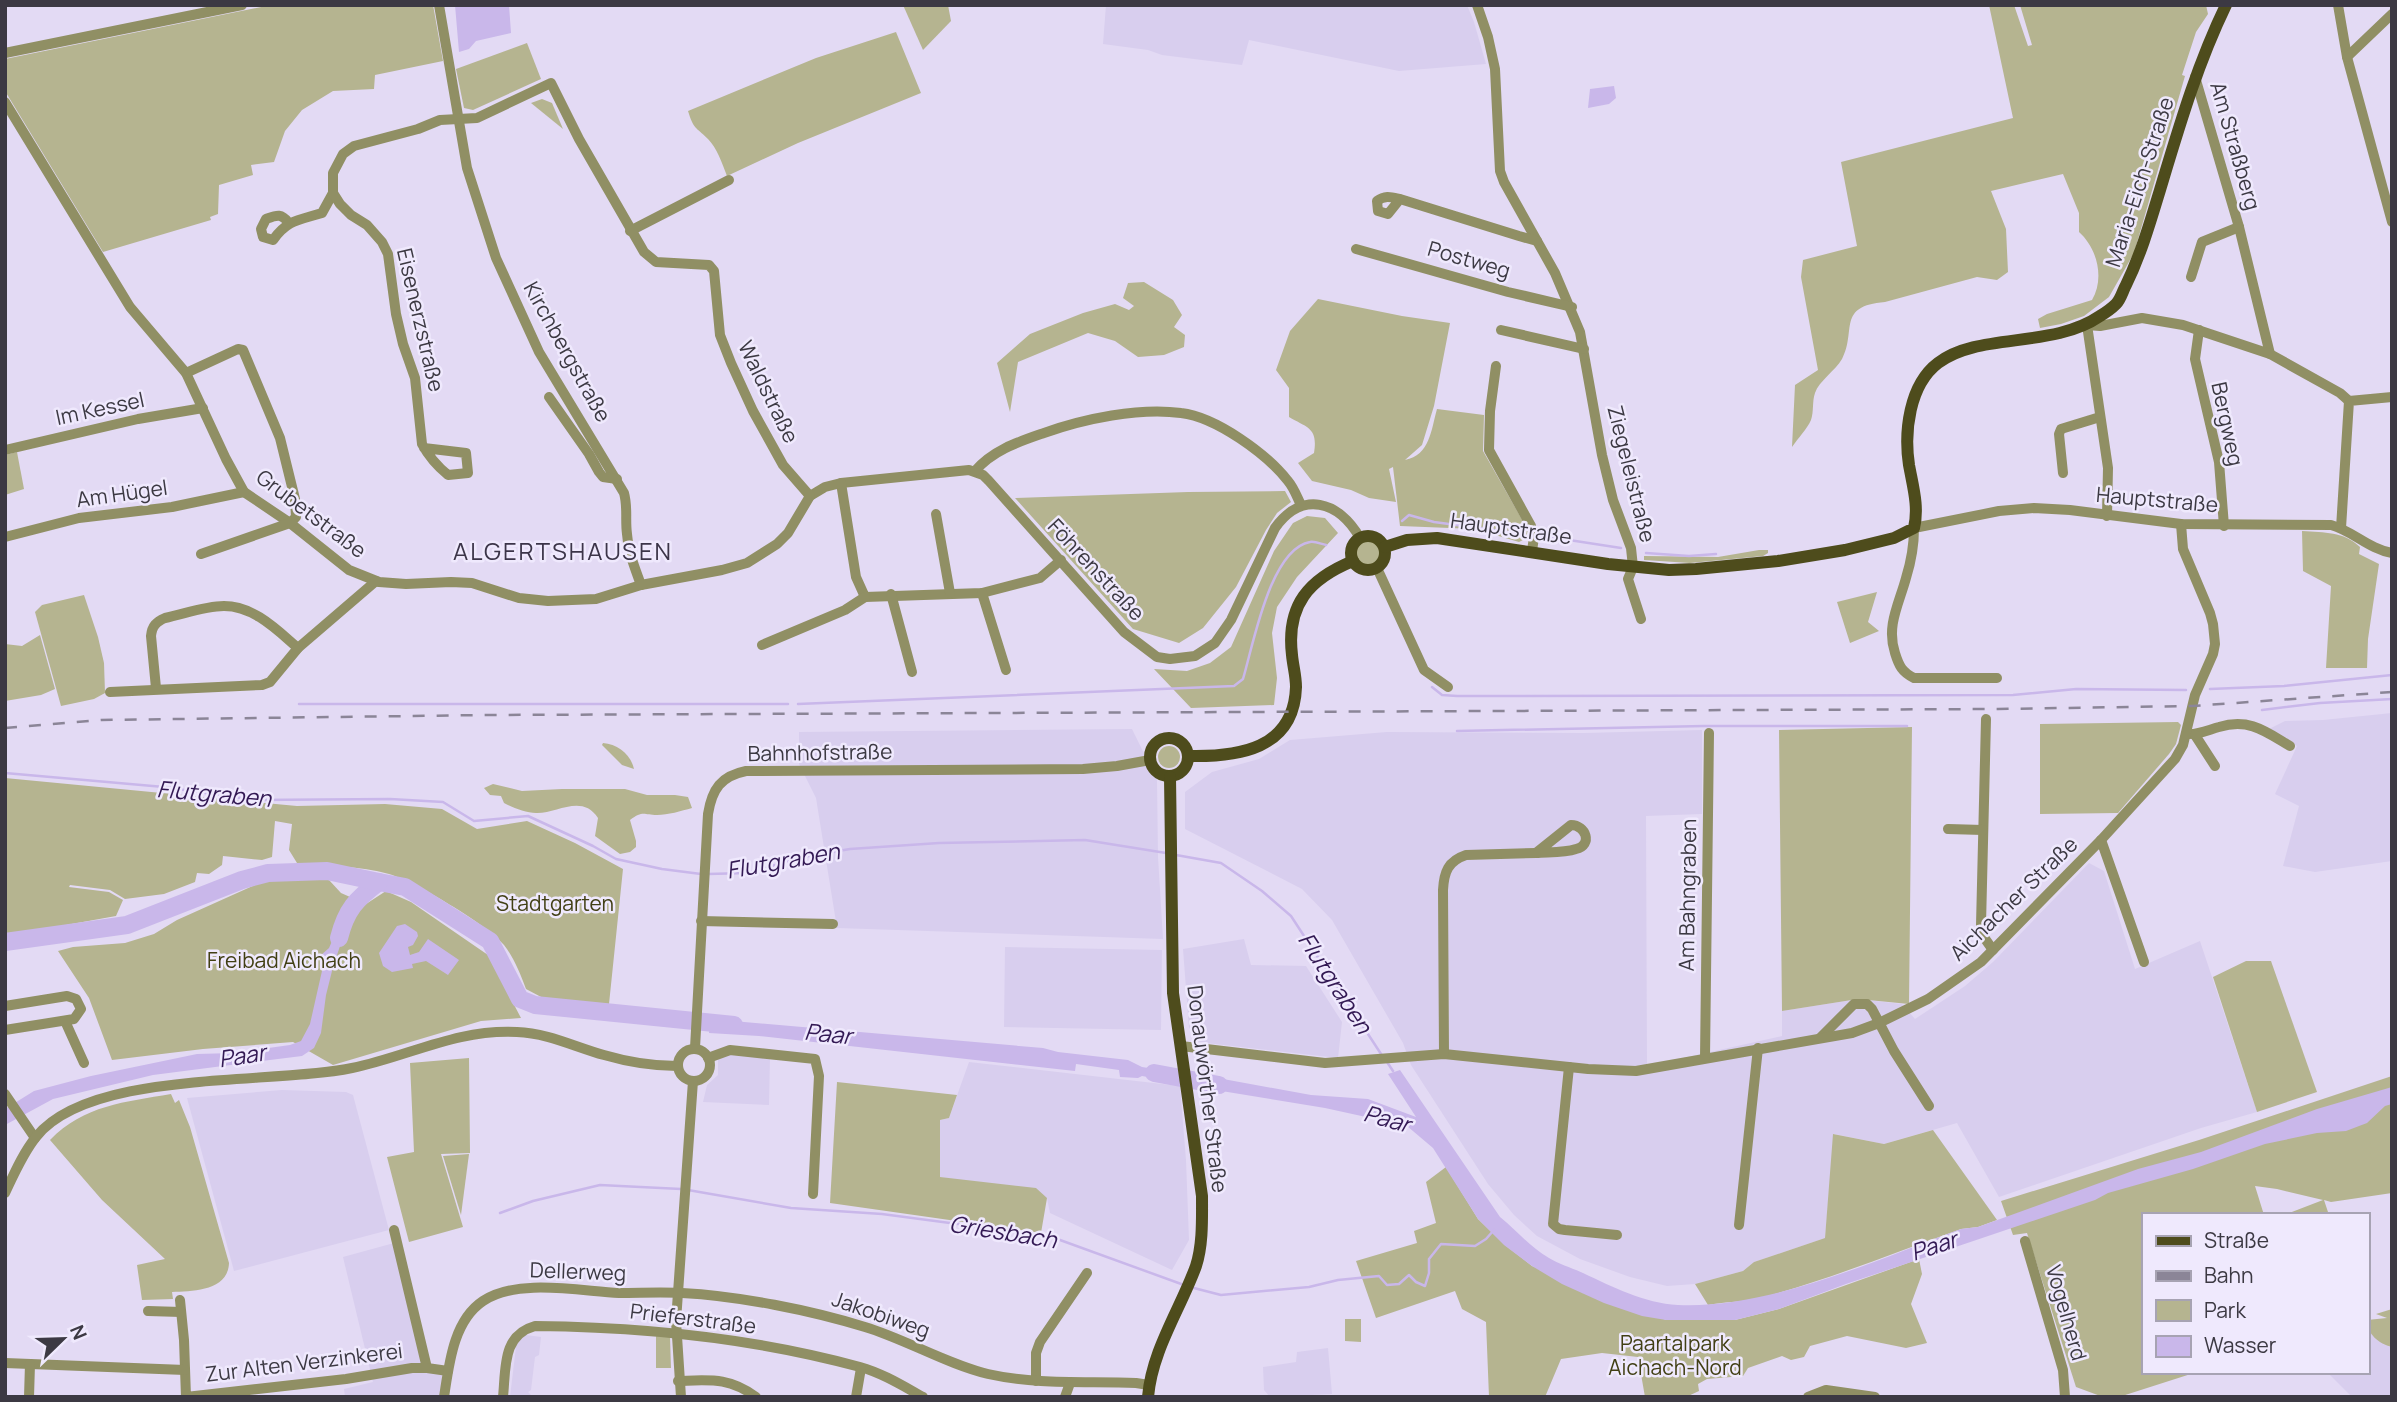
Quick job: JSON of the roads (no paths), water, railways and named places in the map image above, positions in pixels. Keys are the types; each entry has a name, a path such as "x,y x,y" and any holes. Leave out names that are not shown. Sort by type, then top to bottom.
{"main road":[{"name":"Maria-Eich-Straße","path":"1914,528 1916,505 1909,463 1908,423 1916,396 1930,370 1944,359 1962,351 2042,338 2087,325 2116,304 2140,256 2195,76 2226,5"},
{"name":"Hauptstraße","path":"1384,547 1407,540 1437,538 1633,567 1701,569 1778,561 1873,544 1914,528"},
{"path":"1373,536 1382,542 1384,547 1385,559 1377,568 1366,570 1353,561 1352,549 1360,538 1373,536"},
{"path":"1189,757 1251,751 1278,732 1287,720 1296,688 1291,632 1295,610 1306,592 1317,581 1353,561"},
{"path":"1170,738 1182,743 1189,757 1183,771 1170,777 1155,771 1150,760 1153,747 1170,738"},
{"name":"Donauwörther Straße","path":"1148,1391 1158,1353 1195,1266 1202,1227 1202,1196 1173,993 1170,777"}],"street":[{"path":"5,53 242,5"},
{"name":"Kirchbergstraße","path":"439,5 467,168 496,258 540,352 617,479 628,505 628,541 641,585"},
{"name":"Ziegeleistraße","path":"1477,5 1487,32 1495,69 1500,171 1572,307 1584,349 1600,446 1613,500 1631,548 1633,567"},
{"path":"2338,5 2347,57 2392,222"},
{"path":"2347,57 2392,13"},
{"name":"Am Straßberg","path":"2195,76 2239,227 2270,354"},
{"name":"Waldstraße","path":"458,120 477,118 551,83 560,104 644,252 656,262 709,265 714,271 720,335 727,355 753,411 783,465 810,496"},
{"name":"Grubetstraße","path":"5,102 130,307 186,373 244,492 290,523 349,570 376,581 407,584 471,583 519,598 548,601 596,598 641,585 722,570 756,558 788,533 810,496"},
{"path":"322,212 333,193 333,173 337,162 354,146 418,129 440,120 458,120"},
{"path":"630,231 729,180"},
{"name":"Eisenerzstraße","path":"333,193 351,215 367,225 382,242 388,254 396,314 415,378 422,444 425,448"},
{"path":"1400,199 1537,241"},
{"path":"289,223 322,212 351,215"},
{"name":"Am Straßberg","path":"2191,277 2202,242 2239,227"},
{"name":"Postweg","path":"1356,249 1508,292 1572,307"},
{"path":"2107,516 2108,468 2087,325 2100,326 2141,318 2155,319 2199,330 2270,354 2340,393 2349,401 2392,397"},
{"path":"1501,330 1584,349"},
{"name":"Bergweg","path":"2199,330 2195,359 2219,462 2224,526"},
{"path":"186,373 238,349 243,350 269,409 295,499 296,517 290,523 201,554"},
{"path":"1496,366 1488,443 1493,458 1531,526 1534,537 1532,551"},
{"name":"Kirchbergstraße","path":"549,397 589,454 598,472 603,477 617,479"},
{"path":"2341,528 2349,401"},
{"name":"Im Kessel","path":"5,450 138,419 203,408"},
{"path":"810,496 825,487 841,483 961,470 975,471 990,456 1011,445 1078,421 1156,412 1180,412 1197,416 1218,426 1265,457 1289,482 1301,505 1333,508 1352,524 1360,538"},
{"path":"2063,473 2059,434 2062,429 2100,416"},
{"name":"Föhrenstraße","path":"975,471 989,481 1124,632 1157,657 1183,659 1195,656 1215,643 1231,620 1275,528 1283,516 1301,505"},
{"path":"841,483 856,577 865,597"},
{"name":"Am Hügel","path":"5,537 79,518 172,507 244,492"},
{"name":"Hauptstraße","path":"1914,528 1988,513 2034,508 2181,524 2315,525 2341,528 2371,547 2392,553"},
{"path":"936,514 950,593"},
{"name":"Aichacher Straße","path":"1181,1046 1304,1062 1344,1063 1444,1054 1636,1071 1852,1033 1879,1023 1948,987 1981,962 2101,840 2175,759 2191,734 2195,695 2213,654 2215,635 2210,613 2183,549 2181,524"},
{"path":"1914,528 1906,578 1891,629 1892,645 1903,673 1914,678 1997,678"},
{"path":"762,645 845,610 865,597 891,594 982,593 1040,578 1061,560"},
{"path":"1633,567 1628,579 1642,618"},
{"path":"1377,568 1424,670 1448,687"},
{"path":"110,692 262,685 270,682 299,648 376,581"},
{"path":"982,593 1006,670"},
{"path":"891,594 912,672"},
{"path":"156,688 152,628 165,618 224,606 240,608 269,622 299,648"},
{"path":"1986,719 1981,925 1983,936 1993,950"},
{"path":"2215,766 2191,734 2240,723 2256,726 2290,746"},
{"name":"Am Bahngraben","path":"1705,1058 1709,733"},
{"name":"Bahnhofstraße","path":"695,1048 701,921 711,798 719,784 734,774 746,771 1083,769 1150,760"},
{"path":"1948,829 1983,830"},
{"name":"Aichacher Straße","path":"2101,840 2144,962"},
{"path":"1444,1054 1443,890 1446,870 1458,858 1466,855 1536,853"},
{"path":"701,921 833,924"},
{"path":"5,1006 72,996 80,1003 81,1009 74,1019 5,1030"},
{"path":"1820,1038 1854,1004 1867,1004 1929,1106"},
{"path":"65,1021 84,1063"},
{"path":"5,1193 35,1138 66,1113 81,1105 116,1095 227,1079 352,1068 431,1043 496,1032 534,1033 624,1061 677,1066"},
{"path":"695,1048 708,1058 709,1068 704,1078 693,1081 681,1074 677,1066 682,1053 695,1048"},
{"path":"1739,1224 1758,1048"},
{"path":"708,1058 730,1050 815,1059 819,1076 813,1194"},
{"path":"1569,1066 1553,1224 1565,1230 1617,1235"},
{"path":"681,1397 684,1380 675,1332 693,1081"},
{"path":"8,1098 35,1138"},
{"name":"Zur Alten Verzinkerei","path":"394,1230 427,1368"},
{"name":"Vogelherd","path":"2025,1241 2063,1370 2065,1397"},
{"path":"1036,1381 1040,1342 1087,1273"},
{"name":"Dellerweg","path":"448,1371 461,1328 469,1314 480,1303 498,1294 520,1289 677,1293"},
{"name":"Jakobiweg","path":"677,1293 719,1297 824,1315 870,1328 979,1372 1036,1381 1109,1382 1148,1391"},
{"path":"180,1300 186,1397"},
{"path":"148,1311 181,1312"},
{"name":"Prieferstraße","path":"503,1397 510,1345 515,1336 524,1329 535,1326 675,1332 792,1352 861,1368 923,1397"},
{"path":"5,1363 186,1370"},
{"path":"29,1397 30,1364"},
{"name":"Zur Alten Verzinkerei","path":"186,1397 346,1379 412,1368 448,1371"},
{"path":"856,1397 861,1368"},
{"path":"444,1397 448,1371"},
{"path":"684,1380 725,1381 744,1388 756,1397"},
{"path":"1065,1397 1070,1383"},
{"path":"1808,1397 1826,1390 1875,1397"}],"water":[{"path":"455,5 509,5 511,33 476,41 469,49 459,52"},
{"path":"1614,86 1616,98 1609,104 1588,108 1590,89"},
{"path":"344,914 350,916 326,995 321,1033 314,1048 302,1056 153,1075 53,1099 5,1125 5,1109 34,1091 197,1054 233,1053 301,1041 310,1024 324,962 320,956 329,948"},
{"path":"405,924 417,932 418,936 413,945 408,947 410,955 419,952 428,939 459,960 448,975 426,961 412,964 413,968 392,972 383,966 379,953 397,926"},
{"path":"710,1019 1043,1048 1128,1060 1142,1067 1174,1072 1176,1082 1142,1076 1120,1077 1119,1070 1076,1064 1075,1071 759,1036 709,1033"},
{"path":"1400,1070 1500,1217 1529,1244 1553,1260 1617,1289 1641,1298 1678,1305 1749,1299 1822,1280 2138,1169 2201,1152 2317,1109 2392,1087 2392,1104 2385,1106 2367,1123 2346,1131 2317,1133 2265,1144 2193,1169 2108,1193 2095,1200 1779,1309 1735,1320 1666,1320 1642,1316 1604,1303 1562,1284 1532,1266 1504,1245 1478,1219 1433,1148 1407,1126 1325,1108 1197,1087 1196,1074 1311,1095 1368,1099 1416,1117 1388,1074"}],"waterway":[{"path":"1402,521 1409,515 1434,522 1524,534"},
{"path":"1543,536 1621,548"},
{"path":"798,704 1234,686 1243,679 1265,601 1284,562 1296,549 1310,542 1326,545"},
{"path":"1646,553 1689,556 1716,554"},
{"path":"2210,689 2284,686 2392,675"},
{"path":"1432,687 1442,695 1457,696 2013,695 2076,689 2186,690"},
{"path":"2262,710 2392,699"},
{"path":"299,704 788,704"},
{"path":"1457,731 1704,726 1907,726"},
{"name":"Flutgraben","path":"5,773 164,787 254,800 390,799 443,802 474,821 528,816 616,859 701,874"},
{"name":"Flutgraben","path":"708,874 747,873 803,857 850,849 939,843 1085,840 1166,853"},
{"name":"Flutgraben","path":"1176,855 1221,863 1262,891 1291,916 1383,1057"},
{"name":"Paar","path":"5,942 127,925 242,880 268,873 327,871 379,882"},
{"name":"Paar","path":"339,938 349,912 371,888 379,882 405,887 490,941 520,999 535,1005 734,1025"},
{"name":"Flutgraben","path":"1387,1062 1393,1071"},
{"name":"Paar","path":"1154,1073 1219,1085"},
{"name":"Griesbach","path":"500,1213 533,1201 600,1185 681,1189"},
{"name":"Griesbach","path":"688,1190 791,1208 882,1214 1049,1236 1184,1285"},
{"name":"Griesbach","path":"1190,1287 1221,1295 1309,1287 1338,1280 1379,1276 1387,1285 1399,1284 1409,1275 1425,1286 1429,1259 1441,1244 1475,1246 1494,1230"}],"railway":[{"path":"5,728 101,720 488,715 1998,709 2192,706 2392,692"}],"district":[{"name":"ALGERTSHAUSEN","path":"563,552"}],"park label":[{"name":"Stadtgarten","path":"555,904"},
{"name":"Freibad Aichach","path":"284,961"},
{"name":"Paartalpark Aichach-Nord","path":"1675,1356"}]}
